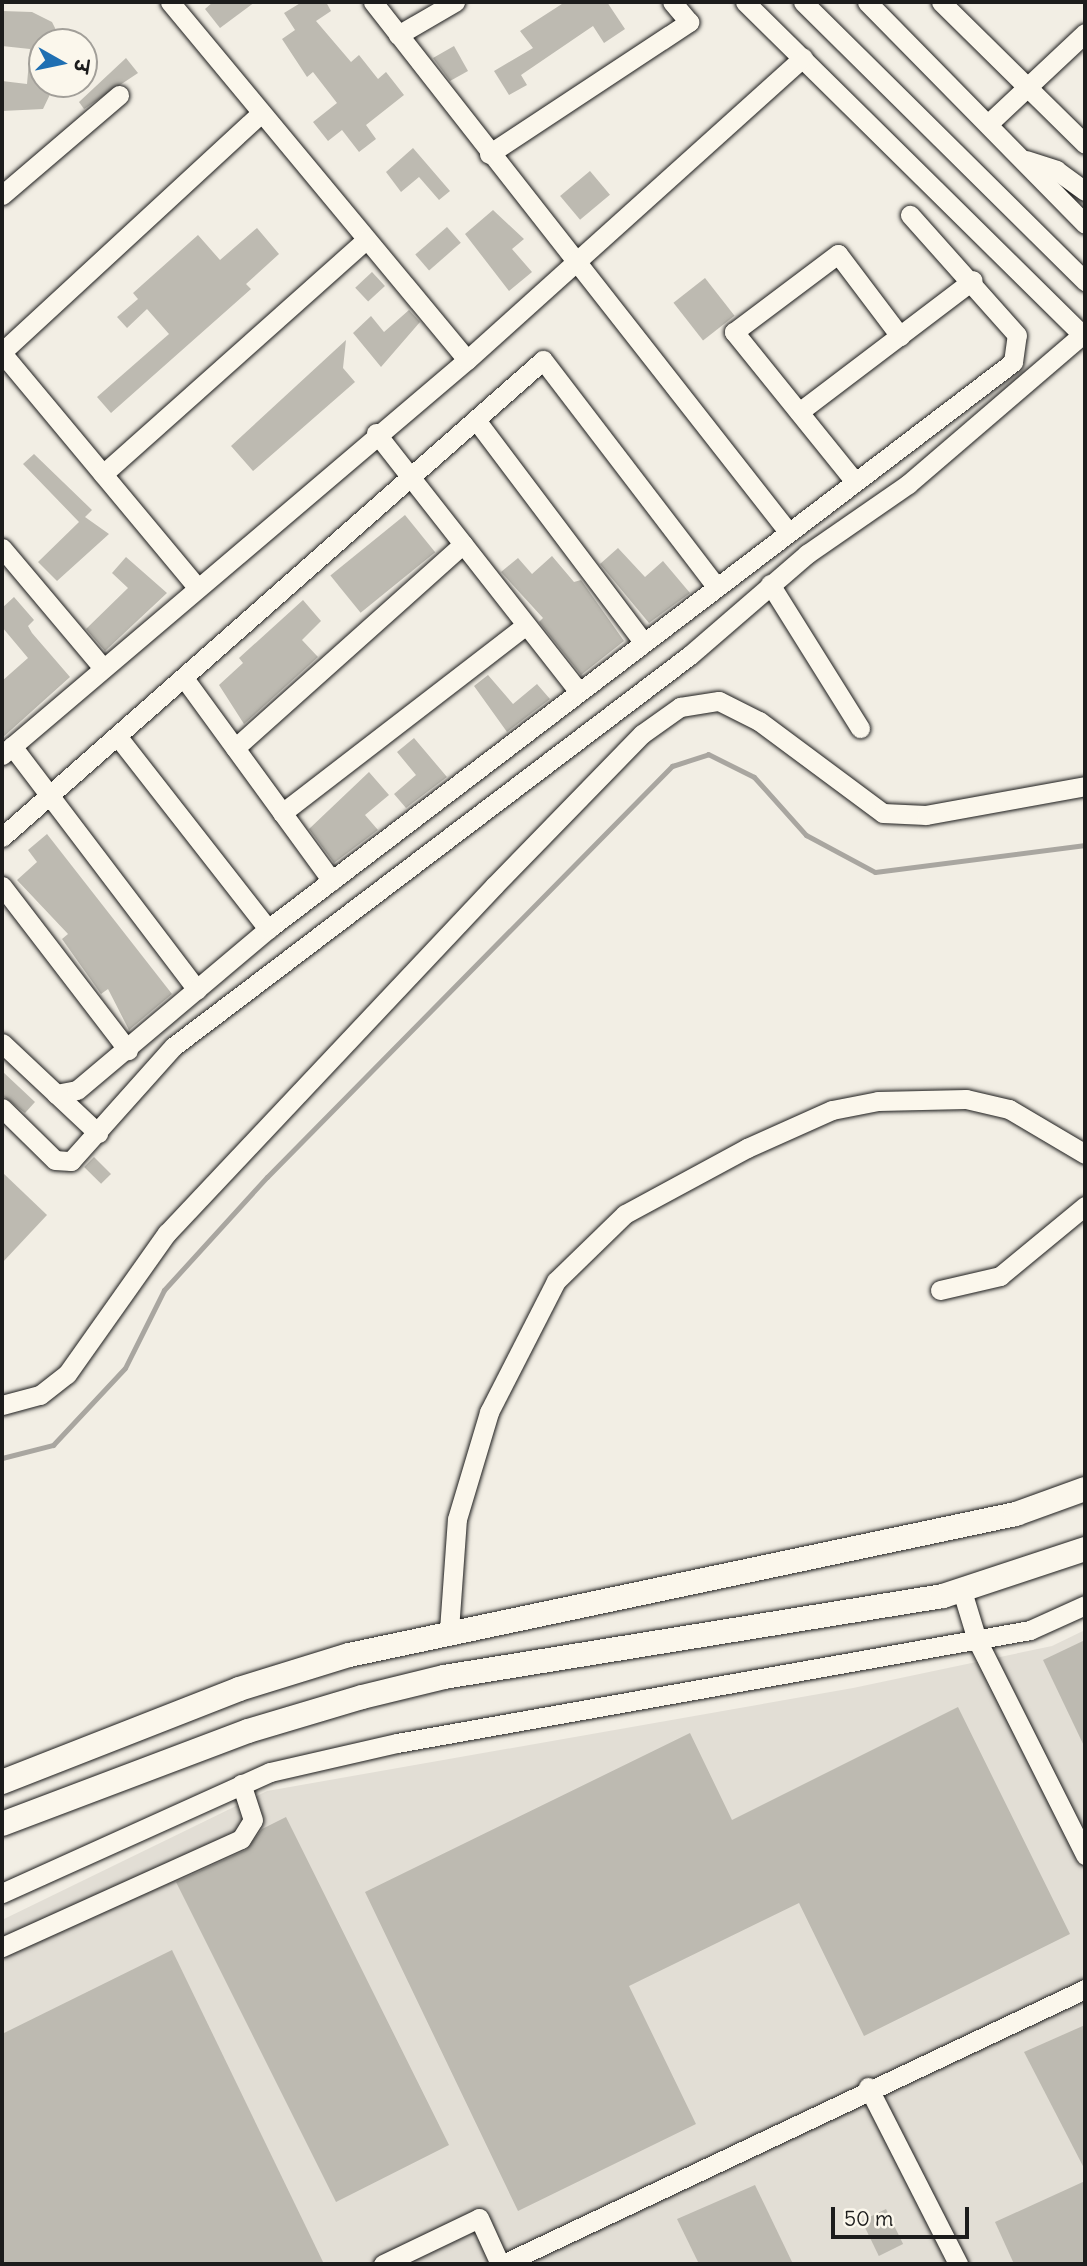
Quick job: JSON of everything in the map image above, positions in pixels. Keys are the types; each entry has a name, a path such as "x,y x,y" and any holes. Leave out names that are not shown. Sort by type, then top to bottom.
{"main road":[{"path":"2,1782 239,1689 449,1630 871,1547 1016,1514 1085,1489"},
{"path":"2,1824 248,1731 444,1677 962,1591 1085,1549"}],"street":[{"path":"170,2 259,115 467,360"},
{"path":"373,2 573,264 786,530"},
{"path":"398,35 455,2"},
{"path":"489,153 689,22 672,2"},
{"path":"2,1108 55,1160 71,1161 174,1046 690,654 770,584 908,484 1084,336 745,2"},
{"path":"803,2 1085,281"},
{"path":"867,2 1085,224"},
{"path":"941,2 1085,144"},
{"path":"988,124 1085,33"},
{"path":"197,989 51,796 7,750 376,433 467,360 803,57"},
{"path":"2,195 119,95"},
{"path":"197,587 2,353 259,115"},
{"path":"1021,159 1056,170 1085,191"},
{"path":"56,1094 77,1090 128,1050 268,929 852,478 1013,362 1017,335 973,280 910,215"},
{"path":"103,474 366,240"},
{"path":"852,478 734,332 826,258 838,254 851,263 900,336"},
{"path":"799,412 973,280"},
{"path":"2,837 543,360 715,585"},
{"path":"475,420 642,640"},
{"path":"376,433 578,691"},
{"path":"234,748 463,544"},
{"path":"4,555 103,668"},
{"path":"770,584 860,728"},
{"path":"282,813 526,625"},
{"path":"184,678 332,881"},
{"path":"2,1405 40,1395 67,1374 167,1233 512,867 642,734 680,707 719,701 759,721 883,813 926,815 1085,786"},
{"path":"118,737 268,929"},
{"path":"2,886 128,1050"},
{"path":"2,1044 98,1133"},
{"path":"449,1630 457,1519 489,1412 556,1281 625,1214 759,1143 832,1110 878,1101 967,1100 1009,1109 1085,1154"},
{"path":"940,1290 1000,1276 1085,1206"},
{"path":"962,1591 977,1640 1085,1855"},
{"path":"2,1893 240,1784 397,1743 1030,1630 1085,1605"},
{"path":"2,1947 241,1839 253,1820 240,1784"},
{"path":"383,2264 479,2218 502,2264 868,2087 1085,1989"},
{"path":"868,2087 958,2264"}],"shaded area":[{"path":"1085,1630 1085,2264 2,2264 2,1920 267,1791 853,1688 1052,1646"}],"building":[{"path":"213,2 255,2 220,28 205,9"},
{"path":"302,2 326,2 331,11 316,21 351,62 359,55 378,79 386,72 404,95 366,125 376,139 359,152 342,130 328,141 313,122 337,103 313,72 307,77 282,39 295,30 284,13"},
{"path":"565,2 607,2 625,29 604,43 593,26 521,75 527,85 509,95 494,71 533,48 520,31"},
{"path":"2,11 32,12 52,22 55,28 28,28 28,49 2,46"},
{"path":"454,46 468,71 450,81 433,58"},
{"path":"126,58 138,73 84,109 79,102 83,98 98,98 98,84"},
{"path":"28,72 28,98 48,98 43,109 2,111 2,81 27,84"},
{"path":"413,148 450,191 439,200 419,177 401,192 386,172"},
{"path":"590,171 610,195 580,220 560,196"},
{"path":"493,210 524,239 512,249 532,272 509,291 465,234"},
{"path":"447,227 461,243 429,270 415,255"},
{"path":"257,228 279,254 246,284 251,289 111,413 97,397 169,334 147,309 127,328 117,317 138,299 133,293 198,235 220,260"},
{"path":"372,272 385,286 368,302 355,288"},
{"path":"705,278 735,316 703,340 673,303"},
{"path":"409,310 420,322 381,367 353,333 371,316 384,332"},
{"path":"346,340 343,368 355,382 253,471 231,446"},
{"path":"34,454 92,510 85,517 109,534 57,581 38,562 79,522 23,464"},
{"path":"405,515 435,552 361,613 330,575"},
{"path":"618,548 645,577 663,561 690,593 649,623 600,564"},
{"path":"552,556 574,582 581,580 624,641 581,675 539,622 543,618 501,572 518,558 532,574"},
{"path":"126,557 167,593 105,651 86,629 128,588 112,573"},
{"path":"14,597 34,620 28,626 32,633 70,677 2,738 2,681 28,658 2,627 2,608"},
{"path":"303,600 321,621 302,640 318,657 244,724 219,685 243,663 239,658"},
{"path":"488,675 513,704 537,684 550,699 507,732 474,686"},
{"path":"414,738 447,777 406,808 394,794 416,775 397,752"},
{"path":"369,772 389,795 365,815 378,830 334,863 309,829"},
{"path":"47,834 172,994 129,1030 108,989 101,994 62,939 68,934 17,880 37,862 28,850"},
{"path":"2,1071 35,1102 25,1113 2,1095"},
{"path":"94,1157 111,1174 101,1184 84,1167"},
{"path":"2,1172 47,1215 2,1263"},
{"path":"1085,1640 1085,1748 1043,1660"},
{"path":"958,1707 1070,1934 864,2036 799,1903 629,1986 696,2124 518,2211 365,1892 690,1733 732,1820"},
{"path":"286,1817 449,2145 336,2202 176,1882 246,1850 262,1829"},
{"path":"172,1950 324,2264 2,2264 2,2034"},
{"path":"1085,2025 1085,2170 1024,2052"},
{"path":"1085,2181 1085,2264 1014,2264 995,2222"},
{"path":"755,2185 793,2264 699,2264 677,2219"},
{"path":"886,2209 903,2244 879,2256 862,2221"}],"waterway":[{"path":"2,1458 53,1445 125,1368 164,1290 267,1177 672,766 708,754 754,777 806,835 875,872 1085,845"}]}
